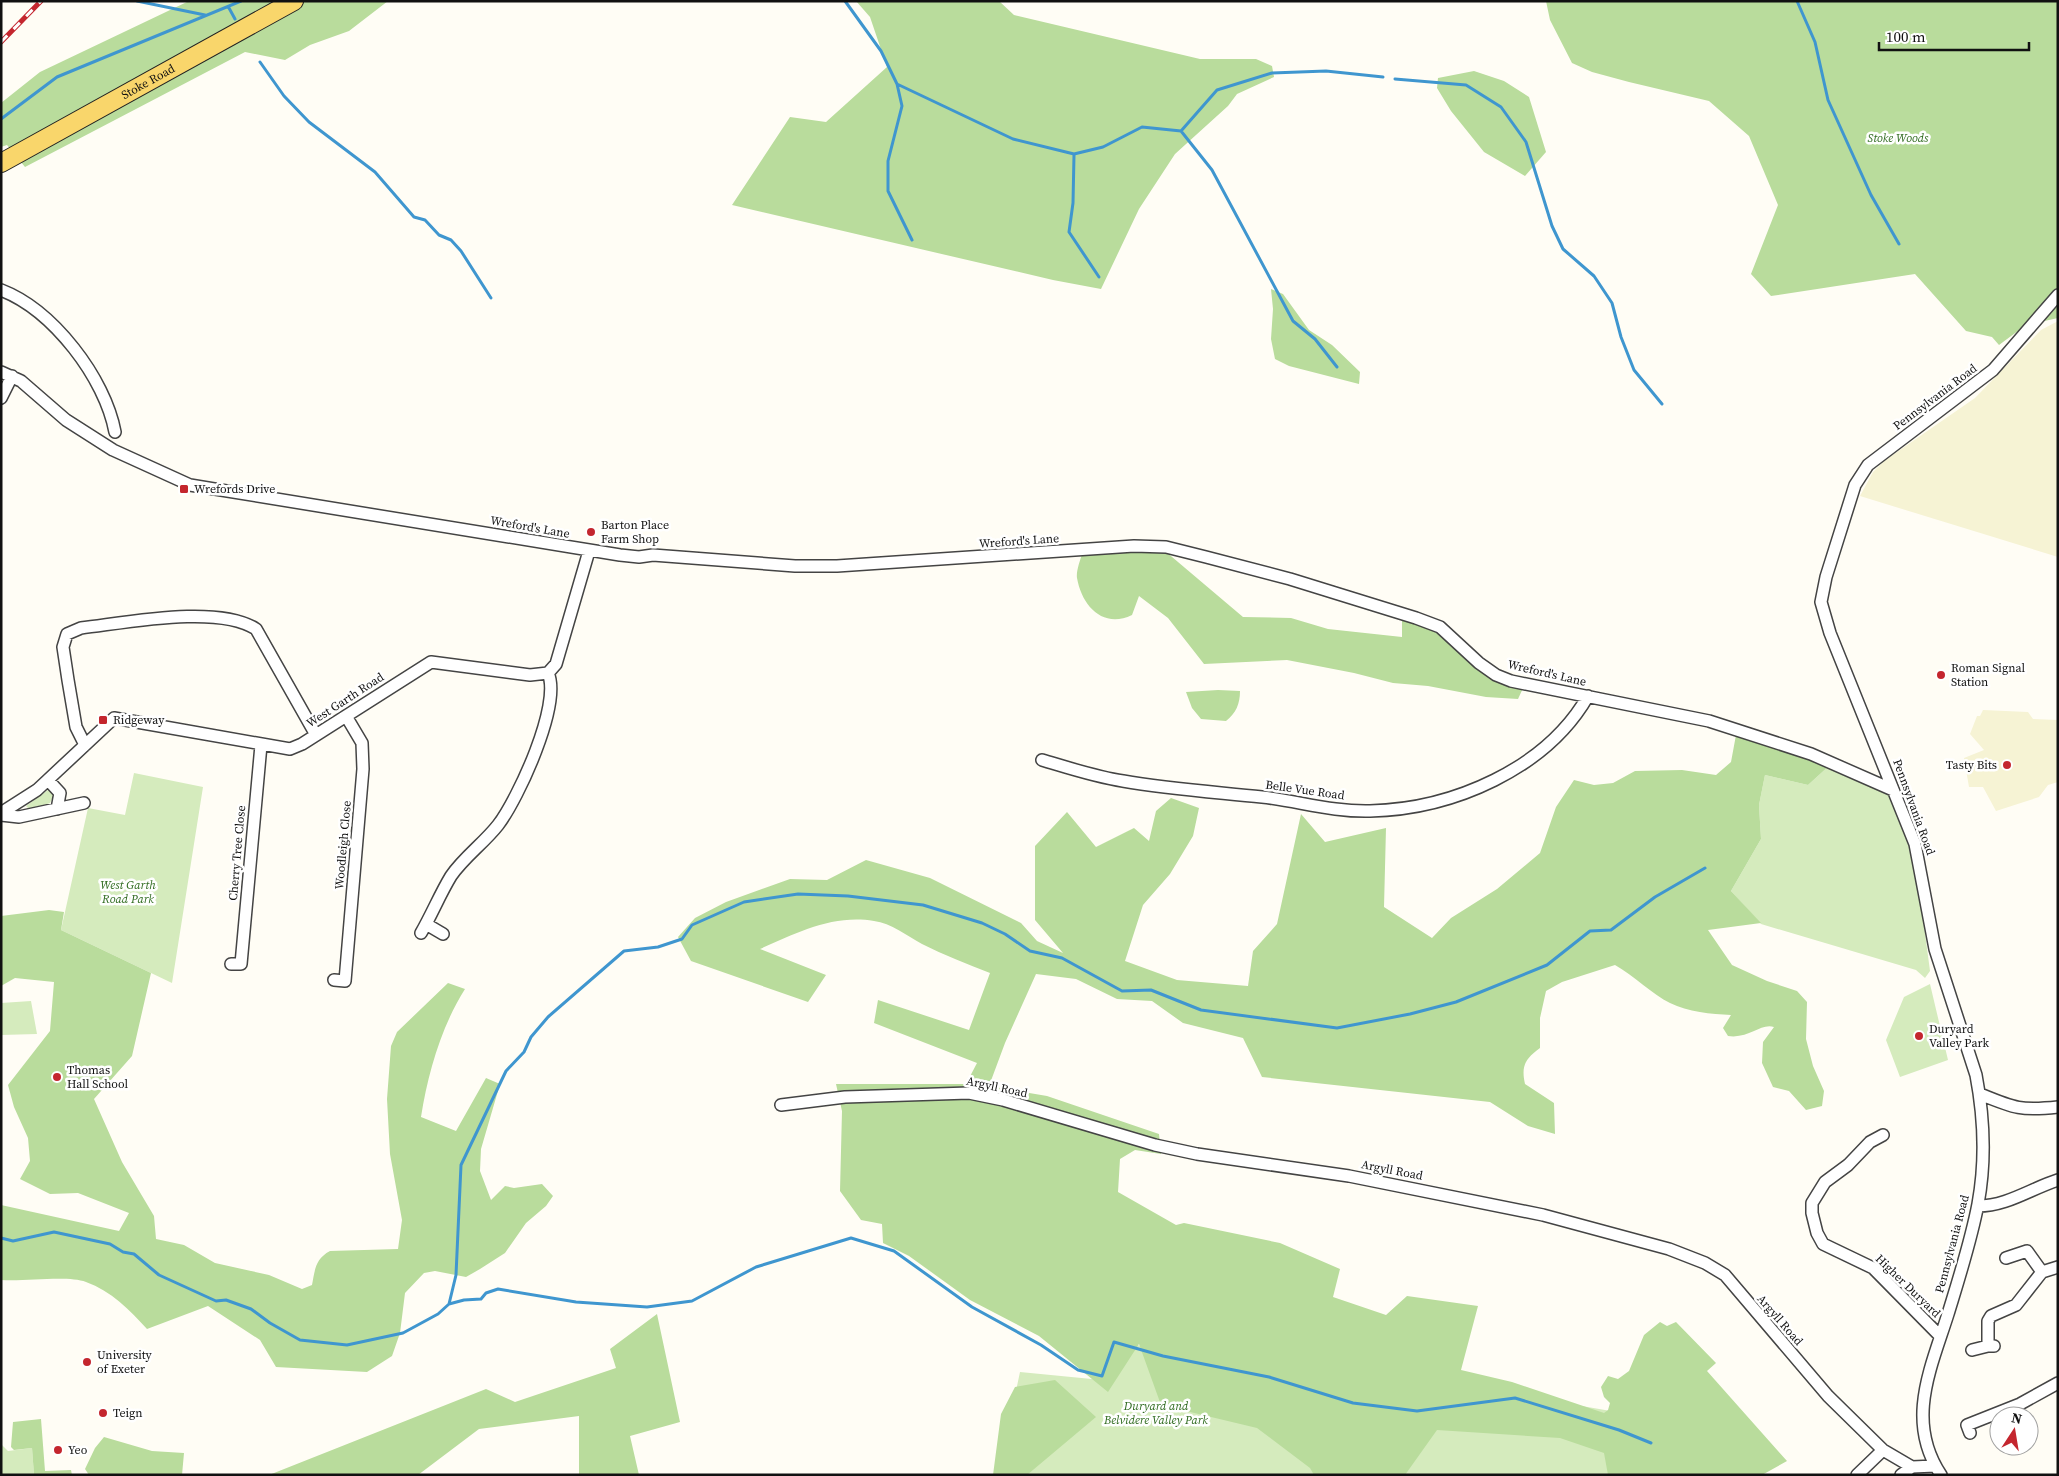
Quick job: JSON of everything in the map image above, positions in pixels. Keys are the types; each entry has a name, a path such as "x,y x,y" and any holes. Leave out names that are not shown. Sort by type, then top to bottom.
{"main road":[{"name":"Stoke Road","path":"1,163 294,1"}],"street":[{"path":"1,290 17,296 48,321 73,348 96,379 114,422 115,432"},
{"name":"Pennsylvania Road","path":"1938,1470 1926,1441 1922,1418 1928,1373 1939,1335 1947,1316 1978,1206 1982,1174 1983,1129 1980,1094 1976,1075 1935,949 1915,844 1870,728 1830,633 1821,602 1839,530 1855,485 1868,465 1993,370 2058,296"},
{"path":"1,398 6,374"},
{"name":"Wreford's Lane","path":"6,374 30,388 80,430 114,450 190,485 204,489 589,551 639,557 654,555 786,565 838,566 1134,546 1166,547 1290,579 1440,627 1479,663 1496,675 1511,681 1709,721 1811,754 1893,790"},
{"path":"443,934 424,929 452,875 497,826 511,806 539,741 552,690 548,673 556,664 589,551"},
{"path":"86,745 76,727 63,647 67,634 81,628 182,616 231,621 249,625 256,629 316,735"},
{"name":"West Garth Road","path":"1,814 22,801 48,780 114,718 290,749 316,735 431,662 530,675 548,673"},
{"name":"Belle Vue Road","path":"1042,760 1100,777 1132,782 1263,797 1330,809 1392,810 1470,791 1514,770 1546,748 1578,715 1588,696"},
{"name":"Woodleigh Close","path":"344,981 363,750 361,740 346,716"},
{"name":"Cherry Tree Close","path":"241,964 261,745"},
{"path":"48,780 60,793 57,809"},
{"name":"West Garth Road","path":"1,814 19,817 84,803"},
{"name":"Argyll Road","path":"781,1105 845,1097 969,1093 1003,1100 1155,1145 1446,1194 1543,1215 1669,1249 1705,1263 1732,1282 1746,1301 1776,1333 1804,1370 1883,1450 1912,1467"},
{"path":"1980,1094 2013,1108 2029,1110 2058,1107"},
{"name":"Higher Duryard","path":"1882,1135 1870,1142 1848,1165 1825,1182 1812,1203 1816,1227 1823,1244 1873,1268 1939,1335"},
{"path":"1978,1206 1994,1206 2058,1180"},
{"path":"2006,1258 2027,1251 2042,1272"},
{"path":"1972,1350 1991,1346 1988,1321 1991,1316 2022,1300 2042,1272 2058,1267"},
{"path":"1970,1433 1967,1425 2020,1404 2058,1384"},
{"path":"1857,1475 1883,1450"},
{"path":"1901,1475 1912,1467 1938,1470"}],"shaded area":[{"path":"2058,321 2058,557 1860,496 1873,472 1884,461 1975,398 2041,330"},
{"path":"1983,710 2028,712 2033,719 2058,720 2058,782 2048,785 2039,797 1996,811 1983,787 1969,787 1964,758 1984,750 1970,734 1977,716 1980,716"}],"green space":[{"path":"189,1 388,1 349,31 310,45 285,60 245,52 25,167 7,145 1,147 1,103 40,72"},
{"path":"856,1 999,1 1014,15 1200,59 1256,59 1272,66 1274,77 1237,94 1228,106 1175,154 1139,209 1101,289 1053,280 732,205 790,117 826,122 887,67 870,17"},
{"name":"Stoke Woods","path":"1546,1 2058,1 2058,318 2026,325 1999,345 1992,337 1966,331 1915,274 1771,296 1751,274 1778,205 1749,136 1709,101 1592,72 1572,63 1550,20"},
{"path":"1474,71 1504,81 1529,97 1546,152 1525,176 1484,152 1451,111 1437,88 1438,78"},
{"path":"1271,289 1283,294 1309,330 1332,345 1360,372 1359,384 1289,366 1275,359 1271,339 1273,309"},
{"path":"1165,551 1243,617 1291,618 1328,629 1402,637 1402,619 1432,628 1524,686 1518,699 1486,697 1428,686 1393,683 1354,673 1287,660 1204,664 1168,618 1139,596 1132,615 1122,619 1103,617 1089,606 1077,578 1082,554"},
{"path":"1240,691 1235,711 1226,721 1201,719 1192,708 1186,692"},
{"path":"1736,735 1830,765 1808,785 1765,775 1759,805 1761,839 1731,891 1761,923 1708,930 1732,965 1767,981 1797,991 1807,1002 1806,1039 1813,1066 1824,1091 1822,1106 1806,1110 1789,1091 1773,1087 1762,1063 1763,1042 1774,1027 1769,1026 1742,1035 1728,1036 1723,1028 1731,1015 1700,1012 1677,1006 1663,999 1615,965 1562,982 1546,991 1540,1018 1540,1048 1525,1063 1524,1078 1525,1084 1554,1103 1555,1134 1528,1126 1490,1102 1262,1077 1243,1038 1183,1023 1152,1001 1117,999 1076,979 1036,974 1005,1043 989,1086 1047,1096 1159,1134 1161,1154 1135,1150 1120,1159 1118,1192 1176,1225 1184,1223 1280,1243 1340,1269 1333,1297 1386,1315 1407,1296 1478,1306 1461,1370 1512,1382 1604,1413 1608,1410 1610,1403 1604,1397 1601,1387 1608,1376 1618,1379 1629,1371 1644,1335 1660,1322 1667,1326 1676,1322 1716,1363 1707,1371 1787,1461 1762,1475 1608,1475 1604,1453 1560,1438 1437,1430 1405,1475 1314,1475 1310,1468 1257,1428 1161,1405 1139,1344 1108,1392 1039,1336 970,1300 909,1256 883,1243 882,1224 861,1220 840,1191 842,1111 836,1084 966,1084 977,1063 874,1023 878,1000 969,1030 990,973 930,948 887,924 874,921 844,920 815,926 760,949 826,975 808,1002 691,961 678,937 695,918 726,902 790,879 827,880 866,860 930,878 1021,923 1037,941 1063,953 1035,920 1035,846 1067,812 1096,847 1134,828 1149,841 1156,811 1171,798 1199,808 1193,836 1170,874 1143,905 1125,961 1177,980 1248,986 1253,951 1277,924 1301,814 1325,842 1386,828 1384,907 1432,938 1451,918 1497,889 1540,853 1556,807 1574,780 1594,785 1613,783 1635,771 1682,770 1716,775 1731,762"},
{"path":"1830,765 1887,791 1908,840 1923,918 1930,971 1925,978 1916,970 1761,924 1731,891 1761,839 1759,805 1765,775 1808,785"},
{"name":"West Garth Road Park","path":"134,773 203,787 172,983 61,930 88,808 125,815"},
{"path":"48,790 53,792 54,795 50,803 30,810 26,806"},
{"path":"49,910 64,912 61,930 151,973 132,1056 94,1099 122,1162 154,1216 156,1239 184,1245 215,1263 269,1275 302,1289 312,1285 319,1261 330,1251 398,1249 402,1220 390,1154 387,1099 391,1046 397,1032 448,983 465,989 442,1035 427,1084 421,1117 456,1131 486,1078 500,1084 481,1149 480,1171 491,1200 505,1186 514,1188 542,1184 553,1196 546,1206 526,1223 505,1253 480,1269 466,1277 435,1271 424,1273 405,1293 400,1333 392,1356 367,1372 276,1367 260,1340 208,1306 147,1329 127,1308 112,1296 86,1282 68,1279 1,1280 1,1205 119,1231 129,1213 78,1193 50,1194 20,1179 30,1161 28,1138 14,1107 8,1085 50,1031 54,982 15,978 1,986 1,916"},
{"path":"1930,984 1948,1060 1900,1077 1886,1040 1904,997"},
{"path":"31,1001 37,1034 1,1035 1,1003"},
{"path":"657,1314 680,1422 630,1436 639,1475 579,1475 579,1416 479,1429 418,1475 269,1475 486,1389 515,1402 616,1368 610,1349"},
{"name":"Duryard and Belvidere Valley Park","path":"1110,1339 1169,1352 1513,1394 1657,1419 1664,1475 998,1475 1020,1372 1102,1380"},
{"path":"1055,1380 1096,1417 1027,1475 993,1475 1001,1414 1015,1387"},
{"path":"41,1419 45,1471 71,1470 72,1475 34,1475 32,1448 14,1450 11,1447 13,1422"},
{"path":"104,1437 152,1451 184,1453 182,1475 89,1475 85,1469 95,1448"},
{"path":"1,1444 8,1451 32,1448 34,1475 1,1475"}],"waterway":[{"path":"137,1 205,15"},
{"path":"1,119 57,77 241,1"},
{"path":"845,1 881,51 897,84 1013,139 1074,154 1103,147 1142,127 1181,131 1212,170 1293,321 1315,339 1337,367"},
{"path":"1797,1 1815,42 1828,100 1871,195 1899,244"},
{"path":"229,8 235,19"},
{"path":"260,62 284,96 309,122 375,172 414,217 425,220 439,235 451,240 461,251 491,298"},
{"path":"1181,131 1217,90 1272,73 1326,71 1383,77"},
{"path":"1395,79 1466,85 1501,107 1526,142 1552,226 1563,249 1594,276 1612,303 1621,337 1634,370 1662,404"},
{"path":"897,84 902,106 888,161 888,191 912,240"},
{"path":"1074,155 1073,203 1069,232 1099,277"},
{"path":"449,1304 456,1275 461,1165 506,1071 524,1052 531,1037 548,1017 624,951 658,947 682,939 692,925 744,902 798,894 848,896 923,905 982,923 1005,934 1030,951 1062,958 1122,991 1151,990 1201,1010 1337,1028 1410,1014 1456,1002 1547,965 1590,931 1611,930 1655,897 1705,868"},
{"path":"1,1238 13,1241 54,1232 110,1244 123,1252 134,1254 159,1275 216,1301 226,1300 251,1309 270,1323 300,1340 347,1345 403,1333 438,1314 449,1304 464,1300 481,1299 486,1293 498,1289 576,1302 647,1307 692,1301 756,1267 851,1238 894,1251 972,1307 1041,1345 1078,1370 1102,1376 1114,1342 1163,1356 1269,1377 1353,1403 1417,1411 1515,1398 1619,1430 1651,1443"}],"railway":[{"path":"1,42 41,1"}],"place":[{"name":"Wrefords Drive","path":"184,489"},
{"name":"Barton Place Farm Shop","path":"591,532"},
{"name":"Roman Signal Station","path":"1941,675"},
{"name":"Ridgeway","path":"103,720"},
{"name":"Tasty Bits","path":"2007,765"},
{"name":"Duryard Valley Park","path":"1919,1036"},
{"name":"Thomas Hall School","path":"57,1077"},
{"name":"University of Exeter","path":"87,1362"},
{"name":"Teign","path":"103,1413"},
{"name":"Yeo","path":"58,1450"}]}
